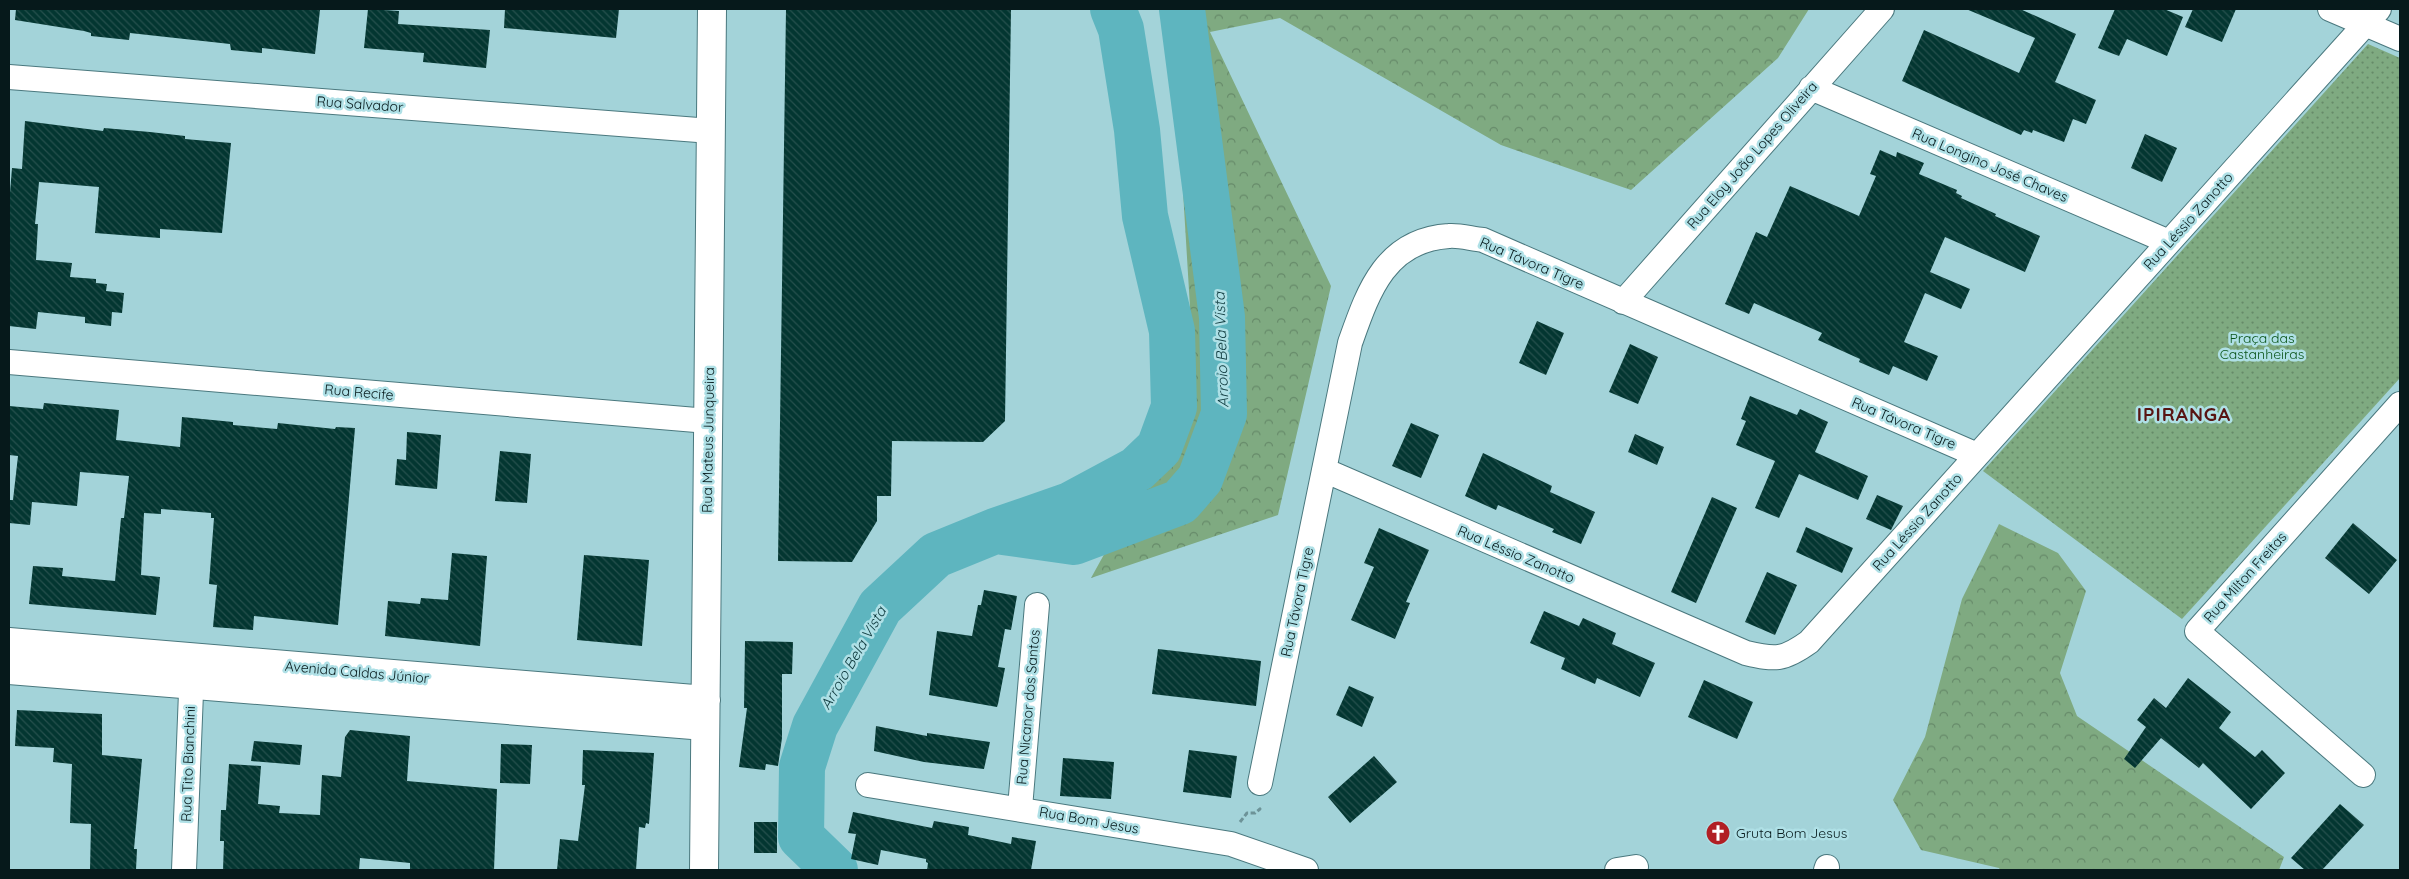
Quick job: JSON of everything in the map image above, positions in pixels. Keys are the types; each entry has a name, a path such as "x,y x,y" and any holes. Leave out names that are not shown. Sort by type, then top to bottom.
{"main road":[{"name":"Rua Mateus Junqueira","path":"704,870 712,9"},
{"name":"Avenida Caldas Júnior","path":"9,642 192,658 706,713"},
{"name":"Avenida Caldas Júnior","path":"9,670 191,686 706,713"}],"street":[{"name":"Rua Eloy João Lopes Oliveira","path":"1623,302 1882,9"},
{"path":"2330,9 2372,16 2400,39"},
{"name":"Rua Léssio Zanotto","path":"1324,470 1746,653 1768,658 1791,656 1809,642 2372,16"},
{"name":"Rua Salvador","path":"9,76 711,131"},
{"name":"Rua Longino José Chaves","path":"1811,88 2169,242"},
{"name":"Rua Távora Tigre","path":"1260,783 1350,343 1367,293 1390,260 1415,244 1449,236 1483,240 1977,455"},
{"name":"Rua Recife","path":"9,362 708,421"},
{"name":"Rua Milton Freitas","path":"2363,775 2197,631 2400,404"},
{"name":"Rua Nicanor dos Santos","path":"1020,808 1037,605"},
{"name":"Rua Tito Bianchini","path":"184,870 192,658"},
{"name":"Rua Bom Jesus","path":"868,785 1020,808 1231,844 1306,870"}],"path":[{"path":"1231,844 1241,820 1247,813 1255,813 1260,809 1255,798 1260,783"}],"green space":[{"path":"1172,9 1809,9 1778,58 1631,190 1501,145 1280,18 1210,32 1331,286 1278,515 1091,578 1195,390"},
{"name":"Praça das Castanheiras","path":"2368,44 2400,58 2400,378 2182,619 1983,471"},
{"path":"1999,524 2058,553 2086,591 2060,673 2077,716 2284,857 2279,870 2000,870 1999,868 1921,850 1893,800 1925,737 1962,599"}],"building":[{"path":"16,9 320,10 315,54 262,48 262,53 231,50 230,44 130,33 129,40 91,36 91,33 84,31 15,20"},
{"path":"368,9 399,11 398,24 490,30 486,68 423,62 424,53 364,48"},
{"path":"505,9 619,9 616,38 504,28"},
{"path":"786,9 1011,9 1005,421 983,442 892,441 891,496 877,496 877,521 852,562 778,561"},
{"path":"1966,9 2020,9 2076,34 2055,82 2096,100 2086,124 2073,119 2064,142 2033,130 2032,133 2024,130 2021,135 1902,81 1924,30 2019,73 2035,38"},
{"path":"2115,9 2164,9 2183,17 2167,56 2127,39 2119,56 2098,48"},
{"path":"2193,9 2236,9 2222,42 2185,27"},
{"path":"25,121 103,131 104,128 150,132 185,136 185,139 231,143 222,233 160,229 160,238 95,233 99,187 39,182 35,224 38,224 36,260 72,263 70,277 96,279 96,283 107,284 106,291 124,293 122,313 112,312 111,326 85,323 85,317 38,312 36,329 9,326 9,205 12,168 22,169"},
{"path":"2145,134 2177,148 2162,182 2131,168"},
{"path":"1880,150 1896,157 1897,152 1924,163 1919,174 1957,190 1956,193 1962,196 1961,198 2040,236 2025,272 1945,237 1930,272 1970,289 1961,309 1925,293 1904,342 1938,356 1927,381 1893,366 1889,375 1859,362 1860,359 1818,340 1822,333 1754,303 1749,314 1725,304 1756,232 1767,237 1790,186 1859,216 1876,176 1870,174"},
{"path":"1537,321 1564,333 1546,375 1519,363"},
{"path":"1630,344 1658,357 1638,404 1609,392"},
{"path":"1750,396 1797,415 1800,409 1828,422 1815,452 1868,476 1858,500 1799,474 1779,518 1755,508 1775,461 1736,445 1746,421 1741,419"},
{"path":"44,403 119,410 116,440 180,447 182,417 233,422 233,425 277,429 278,423 335,429 336,427 355,428 338,625 254,616 253,630 213,627 217,585 209,584 214,518 211,518 211,513 161,509 161,514 144,513 141,575 160,577 156,615 29,604 33,566 63,568 62,576 115,581 121,518 124,518 129,476 80,472 77,506 32,502 30,525 9,523 9,500 13,500 18,456 9,455 9,406 43,409"},
{"path":"1411,423 1439,435 1421,478 1392,466"},
{"path":"407,432 441,435 437,489 395,485 397,459 406,460"},
{"path":"1635,434 1664,447 1657,465 1628,452"},
{"path":"500,451 531,454 527,503 495,501"},
{"path":"1483,453 1552,486 1550,492 1595,512 1581,544 1552,532 1554,529 1498,505 1496,510 1465,496"},
{"path":"1877,495 1903,506 1891,530 1866,519"},
{"path":"1712,497 1737,508 1696,603 1671,592"},
{"path":"2353,523 2397,560 2369,594 2325,558"},
{"path":"1806,527 1853,548 1842,573 1796,552"},
{"path":"1379,528 1429,550 1406,602 1410,603 1395,639 1351,620 1374,567 1364,563"},
{"path":"452,553 487,556 480,646 385,636 388,601 420,604 421,598 448,600"},
{"path":"584,555 649,560 642,646 577,640"},
{"path":"1767,572 1797,585 1775,635 1745,622"},
{"path":"984,590 1017,596 1011,630 1005,629 998,667 1005,668 997,707 929,695 937,631 972,636 978,605 981,605"},
{"path":"1544,611 1579,626 1583,618 1616,633 1612,644 1655,663 1640,697 1597,678 1595,684 1561,669 1565,658 1530,643"},
{"path":"745,641 793,642 792,674 782,674 782,738 778,766 766,764 765,770 739,767 747,708 744,708"},
{"path":"1158,649 1261,661 1256,706 1152,694"},
{"path":"2188,678 2231,712 2219,728 2255,757 2262,750 2285,773 2251,809 2203,763 2199,768 2161,738 2135,768 2124,759 2146,727 2137,720 2154,698 2166,708"},
{"path":"1704,680 1753,702 1737,739 1688,717"},
{"path":"1349,686 1374,697 1362,727 1336,715"},
{"path":"17,710 102,714 102,755 142,759 134,849 137,849 136,870 90,870 91,824 70,823 72,764 53,762 54,748 15,746"},
{"path":"876,726 927,736 927,733 990,742 984,769 924,762 874,751"},
{"path":"350,730 410,736 407,781 497,789 494,870 410,870 410,863 360,858 359,870 223,870 224,841 220,841 221,810 226,810 229,764 261,766 258,804 280,806 279,813 320,815 322,775 341,777 345,737"},
{"path":"254,741 302,745 300,765 251,761"},
{"path":"501,744 532,745 530,784 500,783"},
{"path":"583,750 654,753 649,824 646,823 645,828 639,827 636,870 557,870 560,839 578,841 585,785 582,785"},
{"path":"1189,750 1237,756 1231,798 1183,792"},
{"path":"1374,756 1397,782 1350,823 1328,797"},
{"path":"1063,758 1114,762 1111,799 1060,796"},
{"path":"2340,804 2364,825 2322,870 2305,870 2291,858"},
{"path":"853,812 932,828 934,821 969,827 968,835 1011,844 1012,837 1036,841 1031,870 927,870 928,863 926,859 881,850 878,865 851,859 856,834 848,833"},
{"path":"754,822 777,822 777,853 754,853"}],"waterway":[{"path":"835,870 801,837 802,767 815,726 880,607 936,555 995,531 1070,505 1137,469 1159,448 1174,407 1172,331 1145,216 1137,130 1121,29 1113,9"},
{"name":"Arroio Bela Vista","path":"1003,532 1074,542 1180,502 1200,479 1224,414 1222,317 1182,9"}],"place":[{"name":"Gruta Bom Jesus","path":"1718,833"}],"district":[{"name":"IPIRANGA","path":"2184,414"}]}
